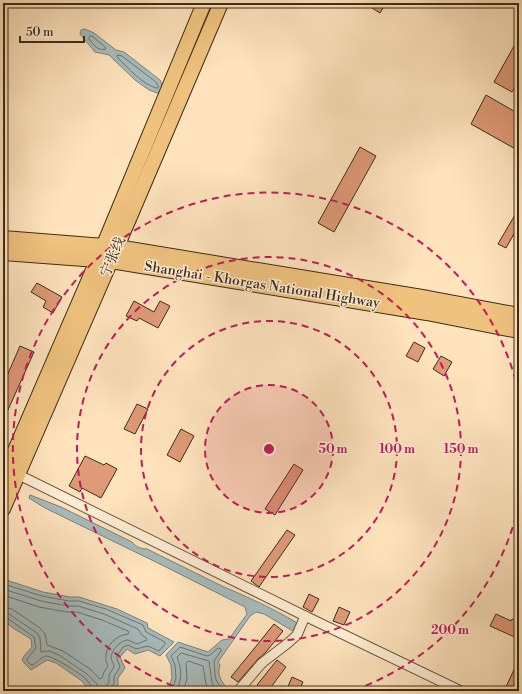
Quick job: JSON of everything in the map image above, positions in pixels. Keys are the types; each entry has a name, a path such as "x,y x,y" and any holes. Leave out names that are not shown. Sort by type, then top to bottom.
{"highway":[{"name":"Shanghai - Khorgas National Highway","path":"3,239 421,298 485,316 519,330"},
{"name":"Shanghai - Khorgas National Highway","path":"3,252 107,254"},
{"name":"Shanghai - Khorgas National Highway","path":"485,316 519,316"}],"main road":[{"name":"宁张线","path":"107,254 204,3"},
{"name":"宁张线","path":"3,509 8,472 221,3"}],"street":[{"path":"8,472 461,691"},
{"path":"238,691 262,663 288,644 297,635 305,616"}],"water":[{"path":"85,29 94,33 116,50 124,52 160,80 164,89 160,94 149,90 135,80 109,55 95,52 80,34 81,30"},
{"path":"30,495 61,507 132,542 143,549 147,549 297,623 293,631 264,614 256,612 250,616 218,662 220,665 219,673 222,682 229,691 167,691 172,678 171,665 166,655 178,642 208,652 222,640 229,639 247,614 245,607 45,508 29,498"},
{"path":"3,579 43,592 70,597 79,597 117,609 147,623 148,628 174,642 160,656 148,650 135,654 127,649 120,657 125,668 118,678 118,685 113,691 91,691 82,681 56,663 47,660 31,670 22,660 32,647 31,639 3,620"}],"building":[{"path":"364,3 386,3 380,13"},
{"path":"519,37 519,80 512,92 494,82"},
{"path":"486,95 519,114 519,151 471,124"},
{"path":"360,147 376,156 334,232 318,223"},
{"path":"519,208 519,225 506,248 498,244"},
{"path":"37,283 62,297 53,313 43,307 46,301 31,292"},
{"path":"134,301 154,312 160,301 170,306 158,328 139,318 137,321 126,316"},
{"path":"414,342 425,348 418,362 406,356"},
{"path":"20,346 34,352 3,421 3,385"},
{"path":"441,356 452,362 444,376 433,369"},
{"path":"137,404 148,409 135,434 124,429"},
{"path":"181,429 194,436 180,462 167,455"},
{"path":"85,456 104,465 106,463 117,469 101,498 82,488 80,492 69,486"},
{"path":"294,464 303,470 275,515 265,509"},
{"path":"287,530 295,535 259,587 251,581"},
{"path":"309,594 319,599 312,612 303,607"},
{"path":"339,607 350,612 344,625 333,621"},
{"path":"496,614 511,621 512,619 519,622 519,639 490,626"},
{"path":"274,624 283,631 238,682 231,677"},
{"path":"519,659 519,691 504,691"},
{"path":"277,660 286,667 268,691 254,691 258,686 257,685"},
{"path":"292,677 303,682 299,691 286,691"}]}
